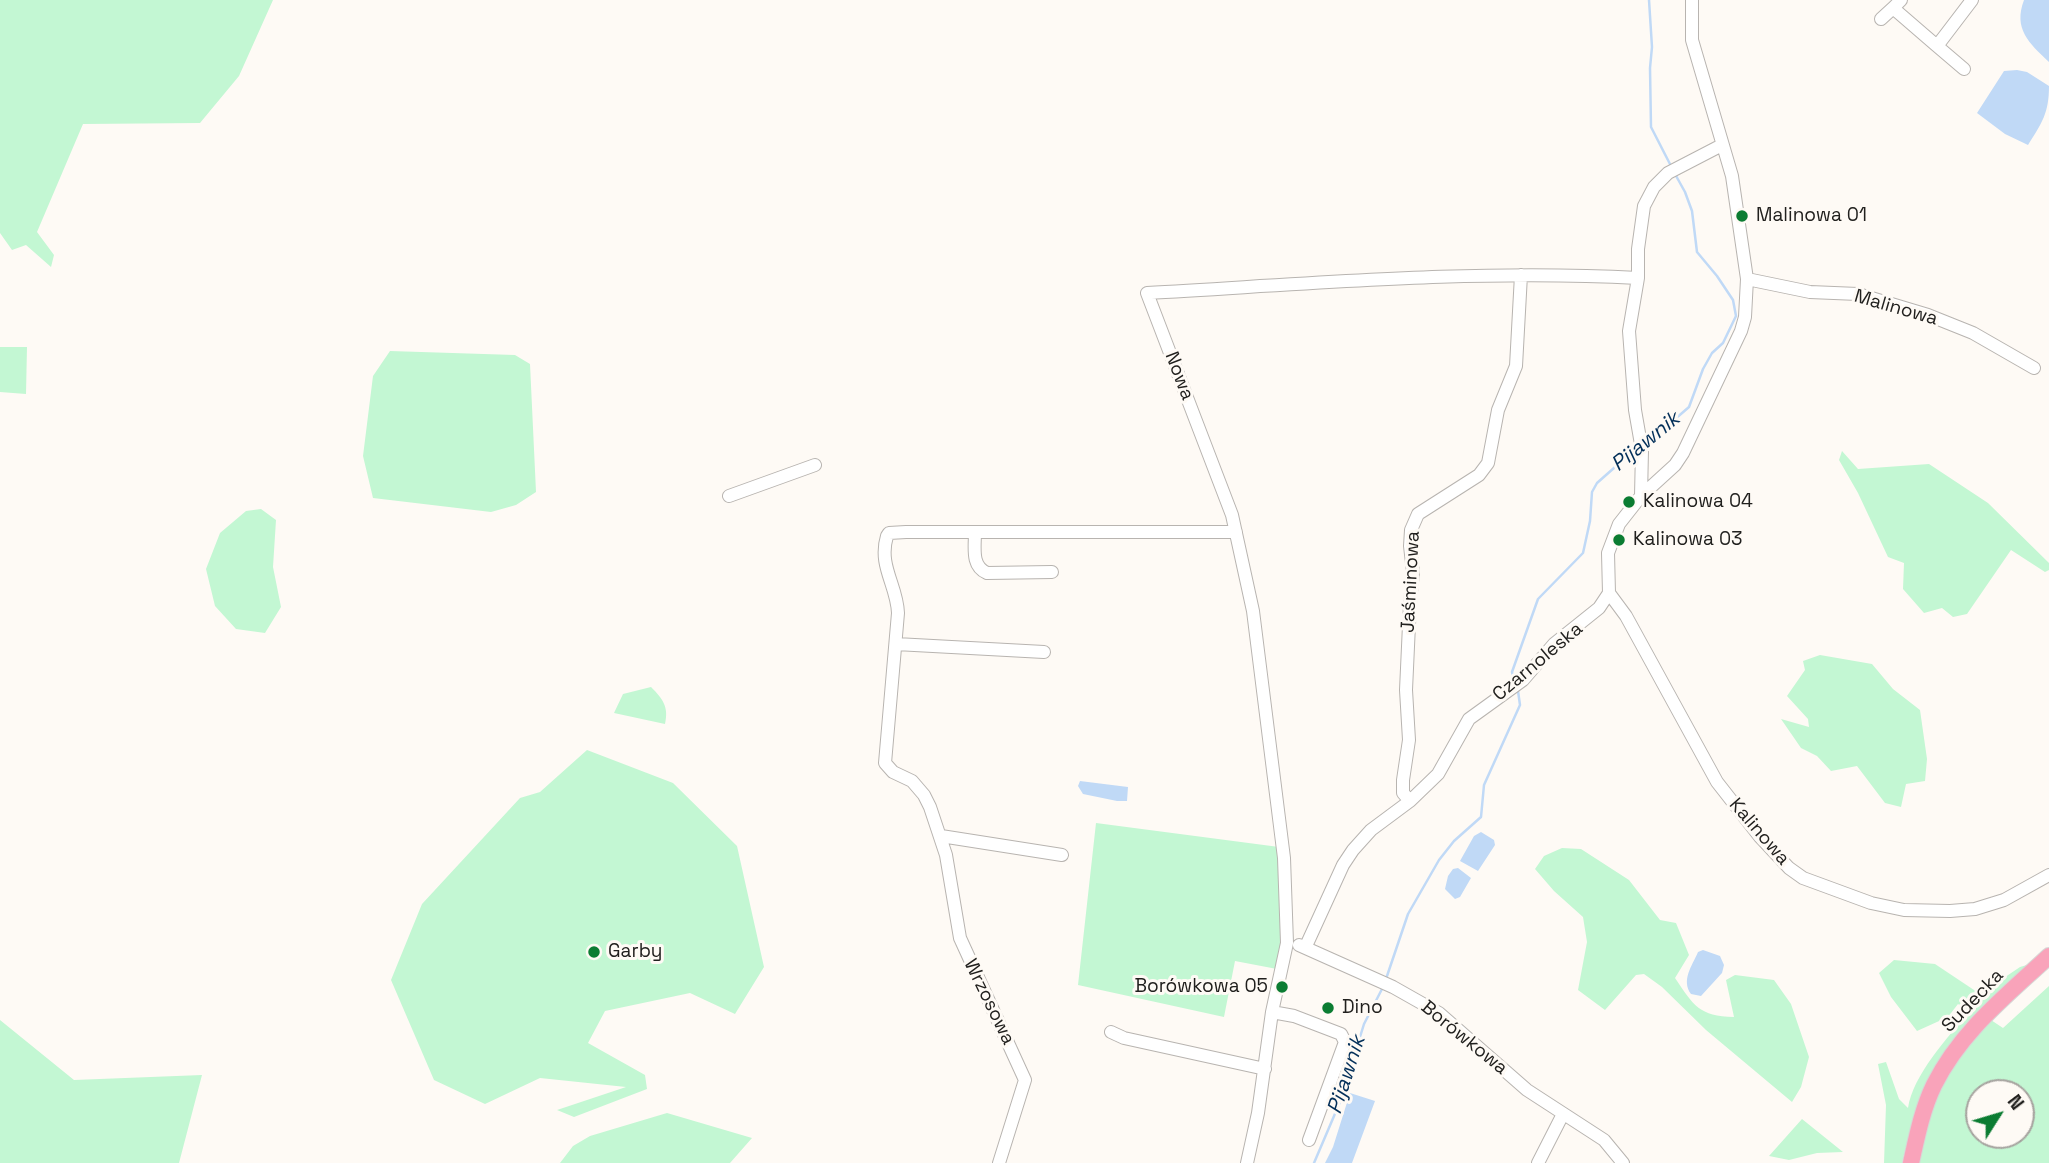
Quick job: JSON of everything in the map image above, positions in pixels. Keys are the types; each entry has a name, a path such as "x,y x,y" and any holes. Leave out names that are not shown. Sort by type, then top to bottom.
{"main road":[{"name":"Sudecka","path":"1911,1163 1921,1119 1933,1087 1949,1057 1987,1011 2049,956"}],"street":[{"path":"1609,593 1608,553 1619,524 1641,496 1675,465 1703,415 1745,317 1747,279 1732,176 1692,40 1692,0"},
{"path":"1937,46 1972,0"},
{"path":"1881,19 1897,4 1937,46 1964,69"},
{"path":"1641,496 1641,445 1635,410 1629,331 1638,278 1644,206 1654,187 1673,170 1722,145"},
{"name":"Nowa","path":"1287,943 1284,858 1253,611 1226,495 1147,293 1521,275 1638,278"},
{"name":"Jaśminowa","path":"1410,801 1403,793 1403,780 1409,740 1406,690 1413,572 1410,546 1412,530 1419,514 1479,475 1488,463 1498,410 1516,366 1521,275"},
{"name":"Malinowa","path":"1747,279 1810,292 1858,294 1928,315 1973,333 2034,368"},
{"path":"729,496 815,465"},
{"path":"975,532 976,564 979,570 987,573 1052,572"},
{"name":"Wrzosowa","path":"999,1163 1026,1080 960,938 951,876 941,836 924,795 912,781 893,772 886,763 898,603 885,565 887,536 889,533 975,532 1236,533"},
{"name":"Czarnoleska","path":"1306,946 1343,865 1353,850 1371,830 1410,801 1438,774 1469,719 1523,680 1554,644 1592,617 1609,593"},
{"name":"Kalinowa","path":"1609,593 1626,616 1717,782 1767,845 1803,878 1871,903 1904,910 1950,911 1976,909 2004,900 2049,874"},
{"path":"896,644 1044,652"},
{"path":"941,836 1062,855"},
{"path":"1247,1163 1265,1069 1272,1012 1287,943"},
{"name":"Borówkowa","path":"1287,943 1306,946 1320,955 1393,987 1439,1013 1527,1090 1604,1140 1623,1163"},
{"path":"1272,1012 1294,1016 1342,1034 1345,1042 1309,1140"},
{"path":"1111,1032 1124,1038 1265,1069"},
{"path":"1538,1163 1563,1114"}],"green space":[{"path":"0,0 273,0 239,76 200,123 83,124 37,232 54,255 51,267 26,245 12,250 0,233"},
{"path":"0,347 27,347 26,394 0,392"},
{"path":"390,351 515,355 530,364 536,492 516,505 491,512 373,498 363,456 373,376"},
{"path":"1842,451 1858,469 1929,464 1988,503 2049,563 2049,570 2045,572 2011,550 1967,614 1953,617 1942,608 1924,613 1903,589 1904,563 1888,557 1839,460"},
{"path":"261,509 276,520 273,567 281,607 265,633 236,629 215,606 206,569 220,533 246,511"},
{"path":"1820,655 1872,664 1893,689 1920,710 1927,759 1925,781 1906,784 1901,807 1885,803 1857,766 1831,771 1817,756 1801,748 1781,719 1809,727 1808,719 1787,696 1805,670 1803,661"},
{"path":"651,687 664,704 665,724 614,713 623,694"},
{"path":"587,750 673,783 737,846 764,967 735,1014 690,993 605,1011 588,1043 645,1075 647,1089 574,1117 557,1110 626,1087 540,1078 485,1104 434,1080 391,980 422,904 520,798 540,792"},
{"path":"1096,823 1279,847 1284,940 1277,969 1235,961 1224,1017 1078,985"},
{"path":"1562,848 1581,849 1629,880 1660,920 1676,923 1689,955 1675,978 1698,1008 1713,1014 1734,1017 1726,980 1735,975 1774,980 1791,1004 1809,1057 1801,1087 1792,1102 1644,974 1636,975 1605,1010 1578,990 1587,942 1583,917 1554,891 1535,869 1544,856"},
{"path":"1894,960 1935,964 1980,994 2020,967 2030,964 1982,1008 1950,1044 1922,1095 1902,1163 1884,1163 1886,1105 1878,1064 1886,1062 1899,1099 1908,1108 1911,1095 1924,1070 1969,1012 1958,1004 1948,1017 1917,1031 1891,997 1879,973"},
{"path":"2049,986 2049,1163 1916,1163 1932,1096 1988,1018 2003,1028"},
{"path":"0,1020 74,1080 202,1075 179,1163 0,1163"},
{"path":"667,1113 752,1138 730,1163 560,1163 573,1146 590,1136"},
{"path":"1802,1119 1843,1152 1817,1153 1789,1160 1769,1156"}],"water":[{"path":"2024,0 2049,0 2049,62 2025,35 2020,19"},
{"path":"2004,71 2027,72 2049,86 2044,117 2028,145 2005,134 1977,113"},
{"path":"1080,781 1128,787 1127,801 1083,794 1078,786"},
{"path":"1481,832 1494,840 1495,845 1478,871 1460,861 1474,836"},
{"path":"1458,868 1471,878 1460,897 1455,899 1445,889 1448,876 1453,869"},
{"path":"1703,950 1720,956 1724,965 1722,973 1701,996 1691,994 1687,978 1698,952"},
{"path":"1350,1093 1375,1101 1352,1163 1325,1163 1333,1147"}],"waterway":[{"name":"Pijawnik","path":"1649,0 1652,47 1651,127 1672,168"},
{"name":"Pijawnik","path":"1644,446 1689,407 1703,369 1712,353 1723,343 1736,316 1733,300 1697,252 1692,211 1675,174"},
{"name":"Pijawnik","path":"1514,681 1512,672 1538,599 1583,553 1590,521 1592,492 1597,483 1639,449"},
{"name":"Pijawnik","path":"1387,976 1408,914 1439,860 1454,841 1481,817 1484,785 1520,705 1518,691"},
{"name":"Pijawnik","path":"1314,1163 1340,1102 1364,1024 1382,989"}],"place":[{"name":"Malinowa 01","path":"1742,216"},
{"name":"Kalinowa 04","path":"1629,502"},
{"name":"Kalinowa 03","path":"1619,540"},
{"name":"Garby","path":"594,952"},
{"name":"Borówkowa 05","path":"1282,987"},
{"name":"Dino","path":"1328,1008"}]}
